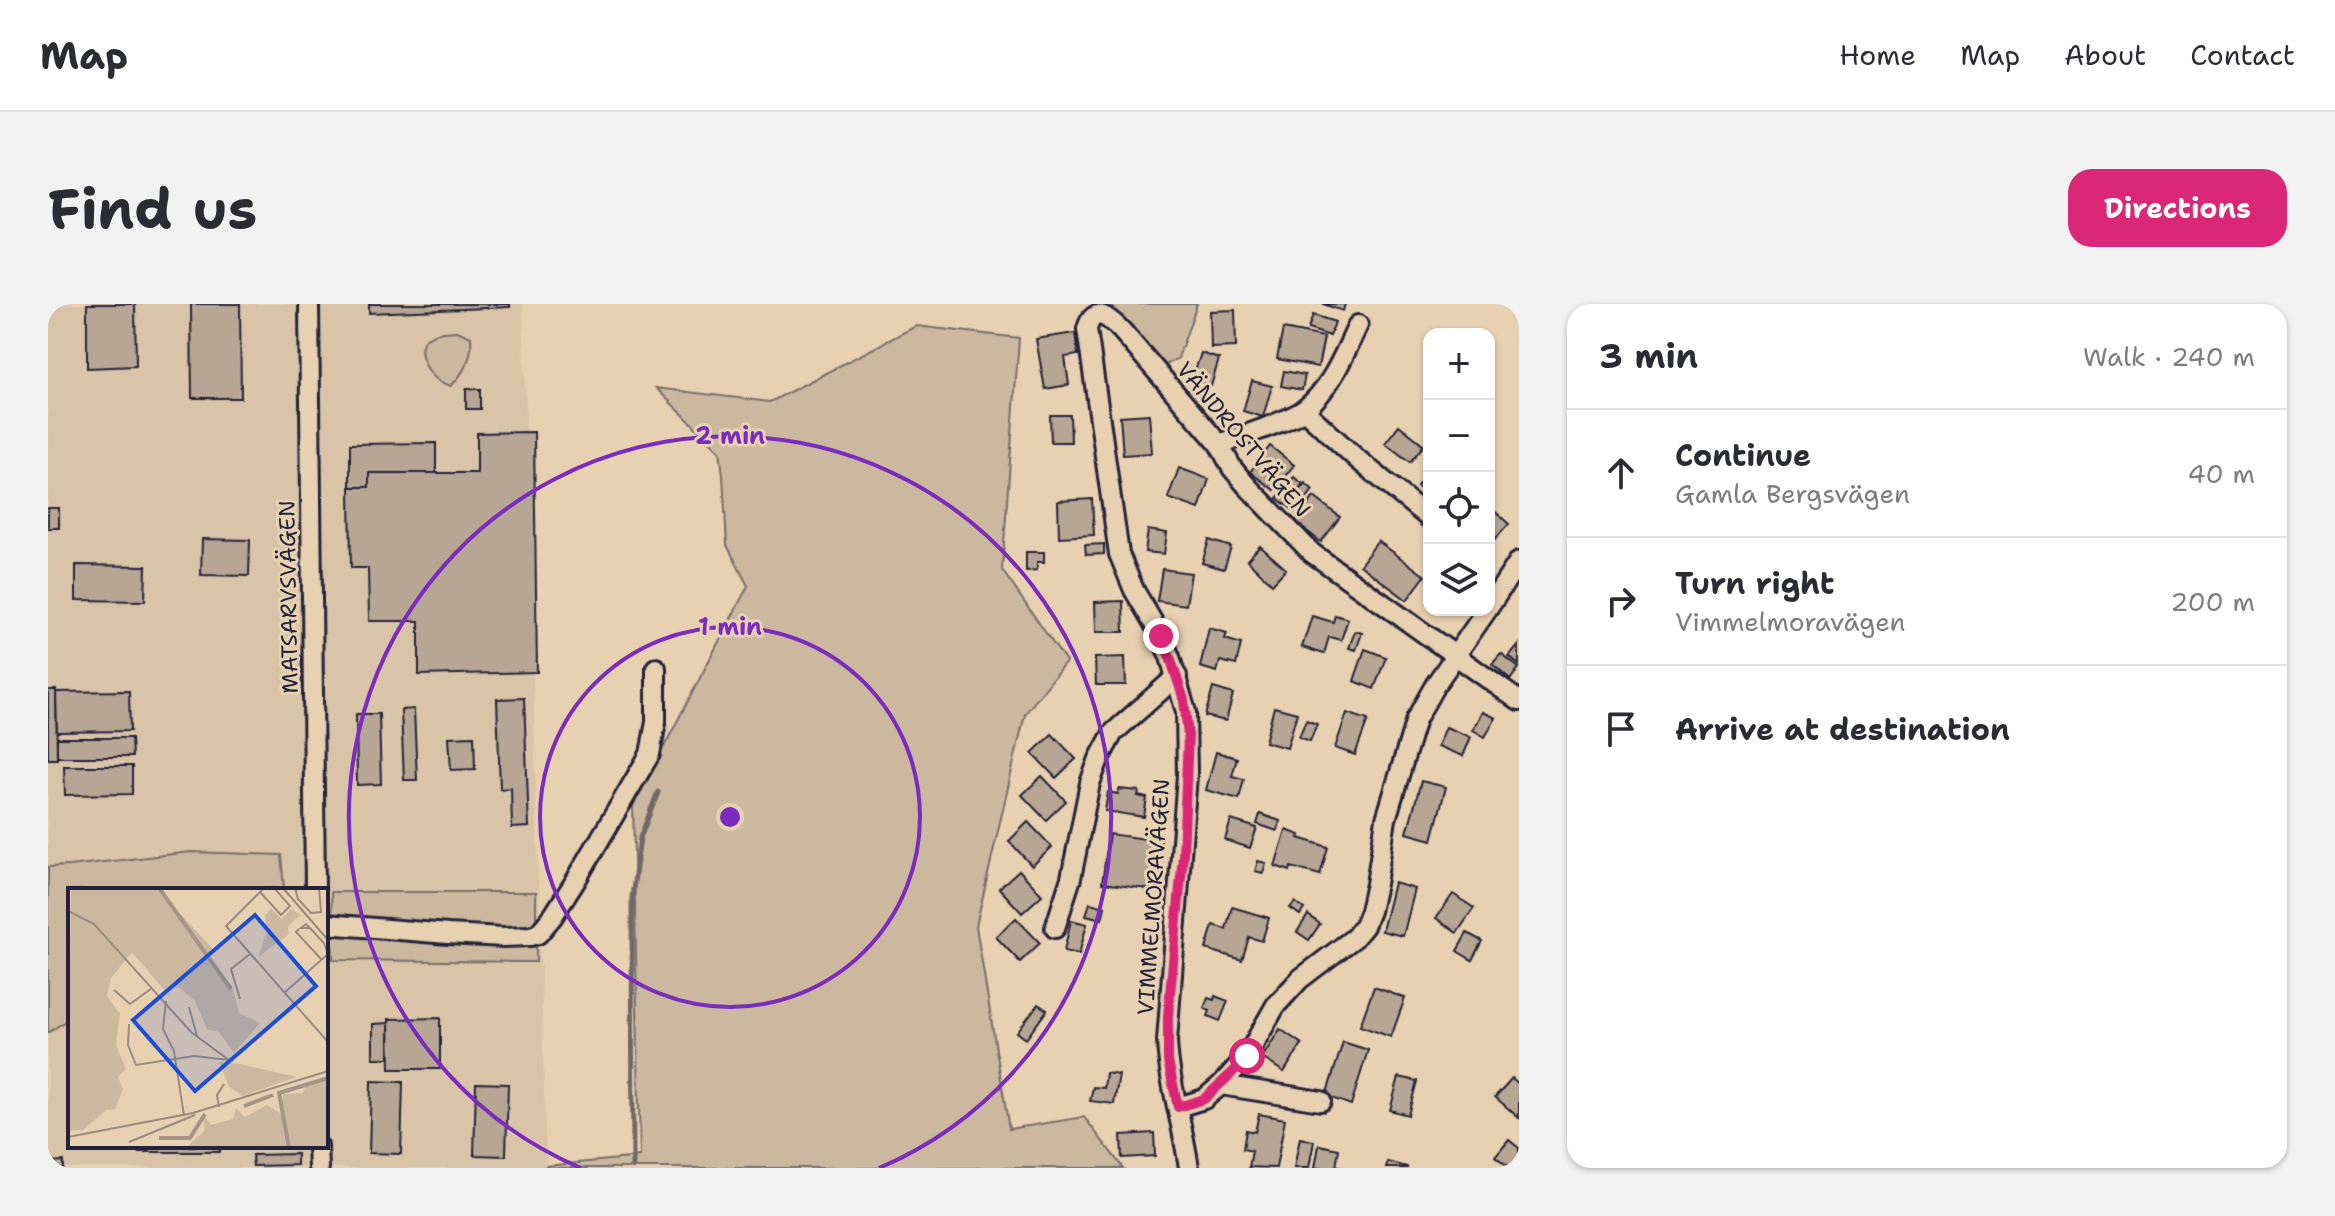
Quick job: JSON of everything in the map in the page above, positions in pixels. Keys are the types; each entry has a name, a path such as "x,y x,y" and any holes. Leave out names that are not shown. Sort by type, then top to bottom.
{"street":[{"name":"MATSARVSVÄGEN","path":"309,304 315,888"},
{"name":"VÄNDROSTVÄGEN","path":"1095,316 1110,319 1219,444 1232,468 1247,486 1312,553 1519,701"},
{"name":"VIMMELMORAVÄGEN","path":"1095,316 1087,329 1119,554 1134,590 1161,636 1177,676 1186,712 1187,775 1167,1041 1189,1168"},
{"path":"1219,444 1304,410 1332,376 1358,325"},
{"path":"1304,410 1423,513"},
{"path":"1495,597 1519,561"},
{"path":"1178,1107 1204,1099 1221,1085 1247,1056 1276,1005 1294,985 1354,938 1364,926 1376,884 1386,819 1416,719 1435,685 1483,616"},
{"path":"328,924 503,937 538,934 576,880 650,754 656,722 656,668"},
{"path":"1055,928 1071,878 1090,783 1099,759 1113,733 1177,676"},
{"path":"1221,1085 1321,1101"},
{"path":"318,1148 319,1168"}],"shaded area":[{"path":"48,304 523,304 546,1168 48,1168"},
{"path":"1110,304 1197,304 1178,358 1162,367"},
{"path":"916,326 1019,338 1002,570 1066,662 1025,714 976,926 1009,1129 1084,1117 1123,1168 546,1168 640,1157 633,806 748,586 727,545 720,451 656,388 770,402"},
{"path":"457,331 471,337 471,351 464,370 451,386 439,381 430,372 423,359 422,346 433,334"},
{"path":"191,852 281,855 284,888 68,888 68,1019 48,1033 48,867"},
{"path":"331,892 536,892 536,962 333,960"}],"building":[{"path":"87,304 135,304 136,366 87,368"},
{"path":"191,304 240,304 241,398 192,398"},
{"path":"369,304 510,304 510,307 369,313"},
{"path":"1323,304 1345,304 1343,311"},
{"path":"1235,310 1236,347 1211,348 1210,311"},
{"path":"1313,315 1335,322 1330,336 1308,329"},
{"path":"1283,329 1324,337 1318,367 1277,359"},
{"path":"1075,333 1078,355 1065,357 1069,385 1045,389 1036,339"},
{"path":"1201,353 1219,359 1211,386 1192,380"},
{"path":"1284,371 1305,375 1302,390 1281,386"},
{"path":"1252,381 1272,386 1263,417 1243,411"},
{"path":"466,389 480,389 480,409 466,409"},
{"path":"1149,414 1152,453 1123,455 1120,416"},
{"path":"1050,415 1070,415 1071,442 1051,442"},
{"path":"1399,425 1423,446 1410,462 1385,443"},
{"path":"534,432 537,672 419,675 419,621 369,621 368,568 351,568 350,487 369,487 369,473 477,473 477,433"},
{"path":"436,443 436,473 369,473 369,487 350,487 350,444"},
{"path":"1270,446 1294,465 1274,490 1250,472"},
{"path":"1179,468 1209,479 1199,509 1168,498"},
{"path":"1294,477 1303,484 1286,505 1277,498"},
{"path":"1423,478 1423,492 1417,486"},
{"path":"1305,483 1313,490 1296,512 1287,505"},
{"path":"1314,497 1340,517 1321,542 1295,522"},
{"path":"1092,499 1094,535 1059,537 1058,501"},
{"path":"48,508 59,508 59,528 48,528"},
{"path":"1495,511 1509,524 1495,539"},
{"path":"1148,530 1167,533 1164,554 1145,552"},
{"path":"202,539 250,540 249,576 201,575"},
{"path":"1209,540 1231,547 1224,569 1202,563"},
{"path":"1378,541 1423,575 1423,579 1407,600 1360,565"},
{"path":"1104,544 1104,554 1086,555 1085,545"},
{"path":"1260,546 1286,569 1272,584 1247,560"},
{"path":"1026,552 1044,552 1044,562 1037,562 1037,570 1026,571"},
{"path":"76,565 146,566 145,601 76,600"},
{"path":"1162,569 1191,573 1186,605 1157,601"},
{"path":"1123,601 1124,632 1096,632 1095,602"},
{"path":"1335,615 1348,619 1341,640 1329,637 1324,654 1302,647 1312,616 1333,622"},
{"path":"1209,628 1227,633 1225,639 1241,644 1236,665 1220,661 1217,672 1200,667"},
{"path":"1355,631 1362,633 1356,650 1349,648"},
{"path":"1519,645 1519,665 1509,657"},
{"path":"1365,649 1386,657 1374,689 1354,681"},
{"path":"1501,654 1519,668 1510,680 1492,664"},
{"path":"1125,657 1126,685 1096,685 1095,658"},
{"path":"1213,688 1233,694 1226,721 1205,716"},
{"path":"48,690 56,690 57,759 48,759"},
{"path":"129,691 130,731 57,732 56,692"},
{"path":"524,698 529,827 512,828 511,788 500,789 497,699"},
{"path":"1274,707 1297,713 1287,748 1265,742"},
{"path":"414,709 417,780 404,780 401,710"},
{"path":"1483,712 1496,718 1485,737 1473,730"},
{"path":"1347,713 1368,720 1355,755 1335,748"},
{"path":"356,714 379,714 381,784 357,785"},
{"path":"1306,720 1317,724 1310,741 1299,737"},
{"path":"1446,727 1471,737 1463,756 1438,746"},
{"path":"1052,734 1076,759 1056,778 1032,753"},
{"path":"474,736 475,769 451,770 449,737"},
{"path":"57,738 131,738 132,757 57,757"},
{"path":"1216,752 1237,758 1232,776 1244,779 1239,799 1206,790"},
{"path":"64,766 132,766 132,794 65,795"},
{"path":"1042,776 1066,801 1046,820 1022,795"},
{"path":"1421,781 1446,787 1432,840 1407,833"},
{"path":"1119,789 1139,791 1138,796 1147,798 1144,817 1105,811 1108,792 1118,794"},
{"path":"1260,814 1280,821 1277,831 1257,824"},
{"path":"1231,820 1257,828 1250,848 1225,840"},
{"path":"1028,822 1052,847 1032,866 1009,841"},
{"path":"1286,830 1300,835 1299,838 1328,847 1320,875 1275,866"},
{"path":"1109,834 1161,841 1154,890 1102,883"},
{"path":"1258,861 1266,863 1263,873 1255,871"},
{"path":"1019,870 1042,895 1022,913 999,888"},
{"path":"1394,883 1415,889 1403,936 1382,931"},
{"path":"1453,894 1474,908 1457,933 1436,918"},
{"path":"1295,902 1304,909 1300,915 1290,908"},
{"path":"1090,903 1105,907 1102,919 1086,915"},
{"path":"1232,907 1269,918 1262,941 1249,937 1242,960 1206,949 1213,925 1226,929"},
{"path":"1308,915 1320,924 1309,940 1297,932"},
{"path":"1016,918 1040,943 1020,962 996,937"},
{"path":"1071,920 1087,924 1079,954 1064,951"},
{"path":"1467,933 1482,941 1472,960 1457,951"},
{"path":"1374,987 1405,998 1391,1037 1360,1026"},
{"path":"1215,996 1228,1001 1220,1021 1208,1016 1210,1011 1204,1008 1208,998 1214,1000"},
{"path":"1038,1004 1047,1010 1026,1039 1017,1032"},
{"path":"440,1018 440,1069 390,1069 389,1019"},
{"path":"389,1023 389,1058 373,1058 373,1024"},
{"path":"1280,1029 1302,1044 1284,1072 1262,1058"},
{"path":"1343,1042 1368,1050 1351,1105 1326,1096"},
{"path":"1106,1073 1119,1075 1114,1104 1090,1101 1093,1087 1104,1088"},
{"path":"1399,1077 1417,1081 1408,1115 1390,1110"},
{"path":"1512,1078 1519,1084 1519,1118 1495,1097"},
{"path":"371,1081 403,1082 401,1154 369,1153"},
{"path":"476,1083 508,1084 506,1156 474,1155"},
{"path":"1259,1114 1285,1119 1276,1168 1249,1167 1252,1151 1243,1149 1246,1130 1255,1132"},
{"path":"1154,1133 1155,1156 1122,1158 1121,1135"},
{"path":"1300,1138 1314,1141 1309,1168 1294,1168"},
{"path":"1509,1140 1519,1148 1519,1168 1509,1168 1495,1157"},
{"path":"1319,1145 1339,1149 1336,1167 1342,1168 1315,1168"},
{"path":"138,1148 220,1148 220,1152 138,1152"},
{"path":"297,1154 297,1165 253,1166 252,1155"},
{"path":"63,1161 63,1168 48,1168 48,1162"},
{"path":"1388,1162 1407,1167 1407,1168 1386,1168"}],"waterway":[{"path":"633,1168 632,897 640,838 658,792"}],"route":[{"path":"1161,636 1184,700 1188,736 1183,855 1170,976 1167,1041 1178,1107 1204,1099 1247,1056"}]}
